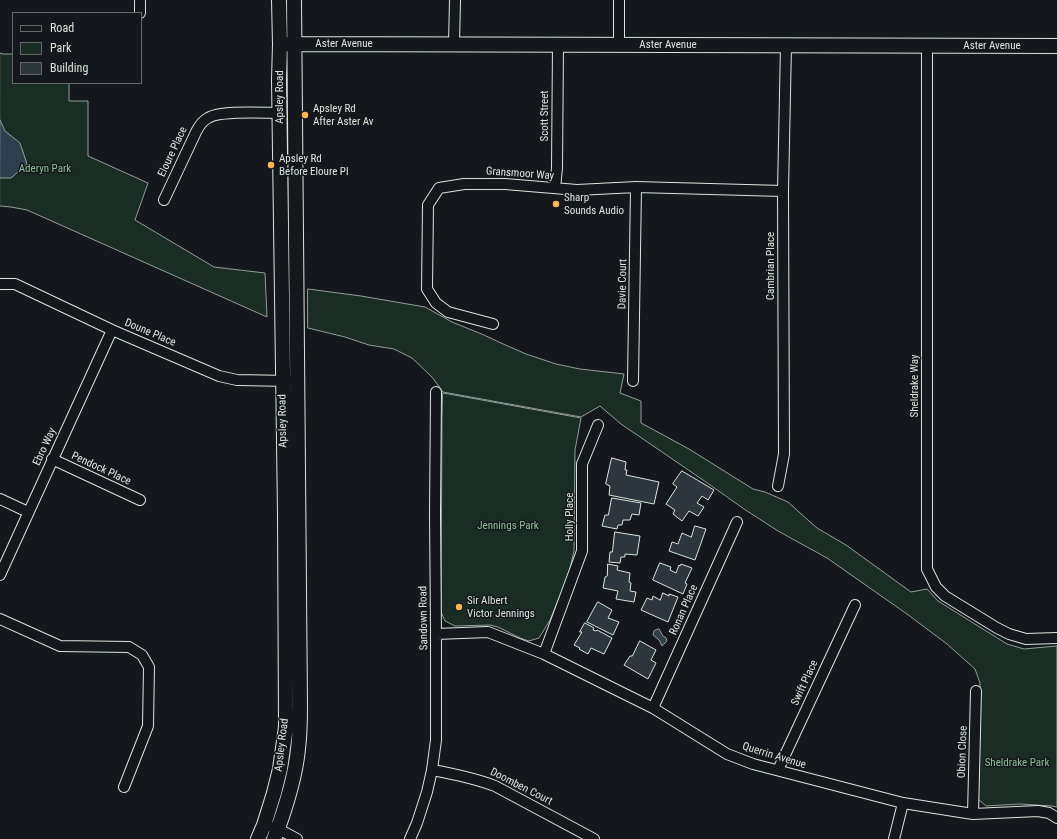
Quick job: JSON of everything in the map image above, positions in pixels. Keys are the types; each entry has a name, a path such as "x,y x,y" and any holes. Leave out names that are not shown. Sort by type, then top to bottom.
{"main road":[{"name":"Apsley Road","path":"258,839 274,793 280,769 286,727 279,0"},
{"name":"Apsley Road","path":"276,834 288,799 293,778 300,728 297,381 298,329 294,0"},
{"name":"Aster Avenue","path":"280,44 1057,46"}],"street":[{"path":"140,0 140,12"},
{"path":"454,44 455,0"},
{"path":"619,0 619,44"},
{"name":"Scott Street","path":"555,188 557,168 558,44"},
{"name":"Cambrian Place","path":"778,486 784,454 782,191 786,45"},
{"name":"Sheldrake Way","path":"928,46 927,569 936,587 945,596 997,628 1009,634 1026,639 1057,638"},
{"name":"Eloure Place","path":"164,200 196,132 201,123 208,117 226,113 280,113"},
{"name":"Gransmoor Way","path":"493,324 448,312 436,303 427,290 428,205 439,188 464,184 506,184 576,190 636,187 782,191"},
{"name":"Davie Court","path":"633,381 636,187"},
{"name":"Doune Place","path":"0,284 16,284 112,330 228,379 297,381"},
{"name":"Ebro Way","path":"0,575 112,330"},
{"name":"Sandown Road","path":"410,839 427,792 436,740 436,392"},
{"name":"Holly Place","path":"544,654 582,551 582,464 598,425"},
{"name":"Pendock Place","path":"52,459 140,500"},
{"path":"0,499 28,512"},
{"name":"Ronan Place","path":"653,708 737,522"},
{"name":"Swift Place","path":"778,770 855,605"},
{"path":"0,619 60,646 129,647 142,655 149,667 148,726 124,787"},
{"name":"Querrin Avenue","path":"436,634 488,632 544,654 653,708 727,754 753,764 903,803 973,814 1038,811 1049,813 1057,818"},
{"name":"Obion Close","path":"973,814 976,691"},
{"name":"Doomben Court","path":"432,770 461,775 495,786 594,839"},
{"path":"894,839 903,803"},
{"path":"264,824 276,834 297,839"}],"green space":[{"name":"Aderyn Park","path":"0,53 12,54 12,84 69,84 69,101 88,101 88,156 148,183 135,220 214,267 265,273 267,317 27,210 0,206"},
{"name":"Sheldrake Park","path":"308,289 425,307 452,322 526,354 556,364 580,369 624,374 620,393 641,401 641,423 689,449 753,489 765,492 788,502 817,528 846,545 911,592 927,589 938,601 1007,644 1024,649 1057,646 1057,807 1020,804 986,806 978,799 980,683 975,669 947,644 907,614 827,558 778,531 744,509 621,424 600,406 581,417 443,392 432,377 412,358 394,349 369,345 345,337 308,328"},
{"name":"Jennings Park","path":"443,393 581,418 575,450 574,551 568,577 550,620 539,638 529,641 490,625 455,626 445,621 441,612"}],"water":[{"path":"0,120 5,131 20,143 27,164 11,178 0,178"},
{"path":"659,629 667,641 662,646 659,640 653,635 654,631"}],"building":[{"path":"612,458 626,462 626,475 659,482 654,504 609,495 610,486 606,484"},
{"path":"682,471 714,490 708,500 702,496 697,503 704,507 698,516 689,511 682,521 673,514 675,510 666,504 677,487 673,484"},
{"path":"612,498 641,503 639,515 632,514 630,520 623,520 622,525 618,525 617,529 602,526 605,515 608,515"},
{"path":"695,526 706,529 695,560 669,551 672,542 678,544 682,533 691,537"},
{"path":"615,532 640,536 637,555 625,554 625,557 621,557 620,563 609,562"},
{"path":"660,563 671,567 670,570 676,573 679,565 680,566 681,564 692,568 685,583 687,584 683,594 653,580"},
{"path":"608,564 618,566 617,570 630,573 630,591 636,592 634,602 616,599 618,591 603,588 605,577 607,576"},
{"path":"663,593 669,596 669,594 678,597 668,622 641,610 647,598 652,600 653,596 660,600"},
{"path":"598,602 612,610 608,618 619,622 613,635 587,622"},
{"path":"585,623 594,628 593,630 597,630 612,638 604,654 591,648 588,654 574,645 582,632 580,632"},
{"path":"640,641 656,650 651,660 656,663 648,679 624,665 630,656 632,656"}],"place":[{"name":"Apsley Rd After Aster Av","path":"305,115"},
{"name":"Apsley Rd Before Eloure Pl","path":"271,165"},
{"name":"Sharp Sounds Audio","path":"556,204"},
{"name":"Sir Albert Victor Jennings","path":"459,607"}]}
